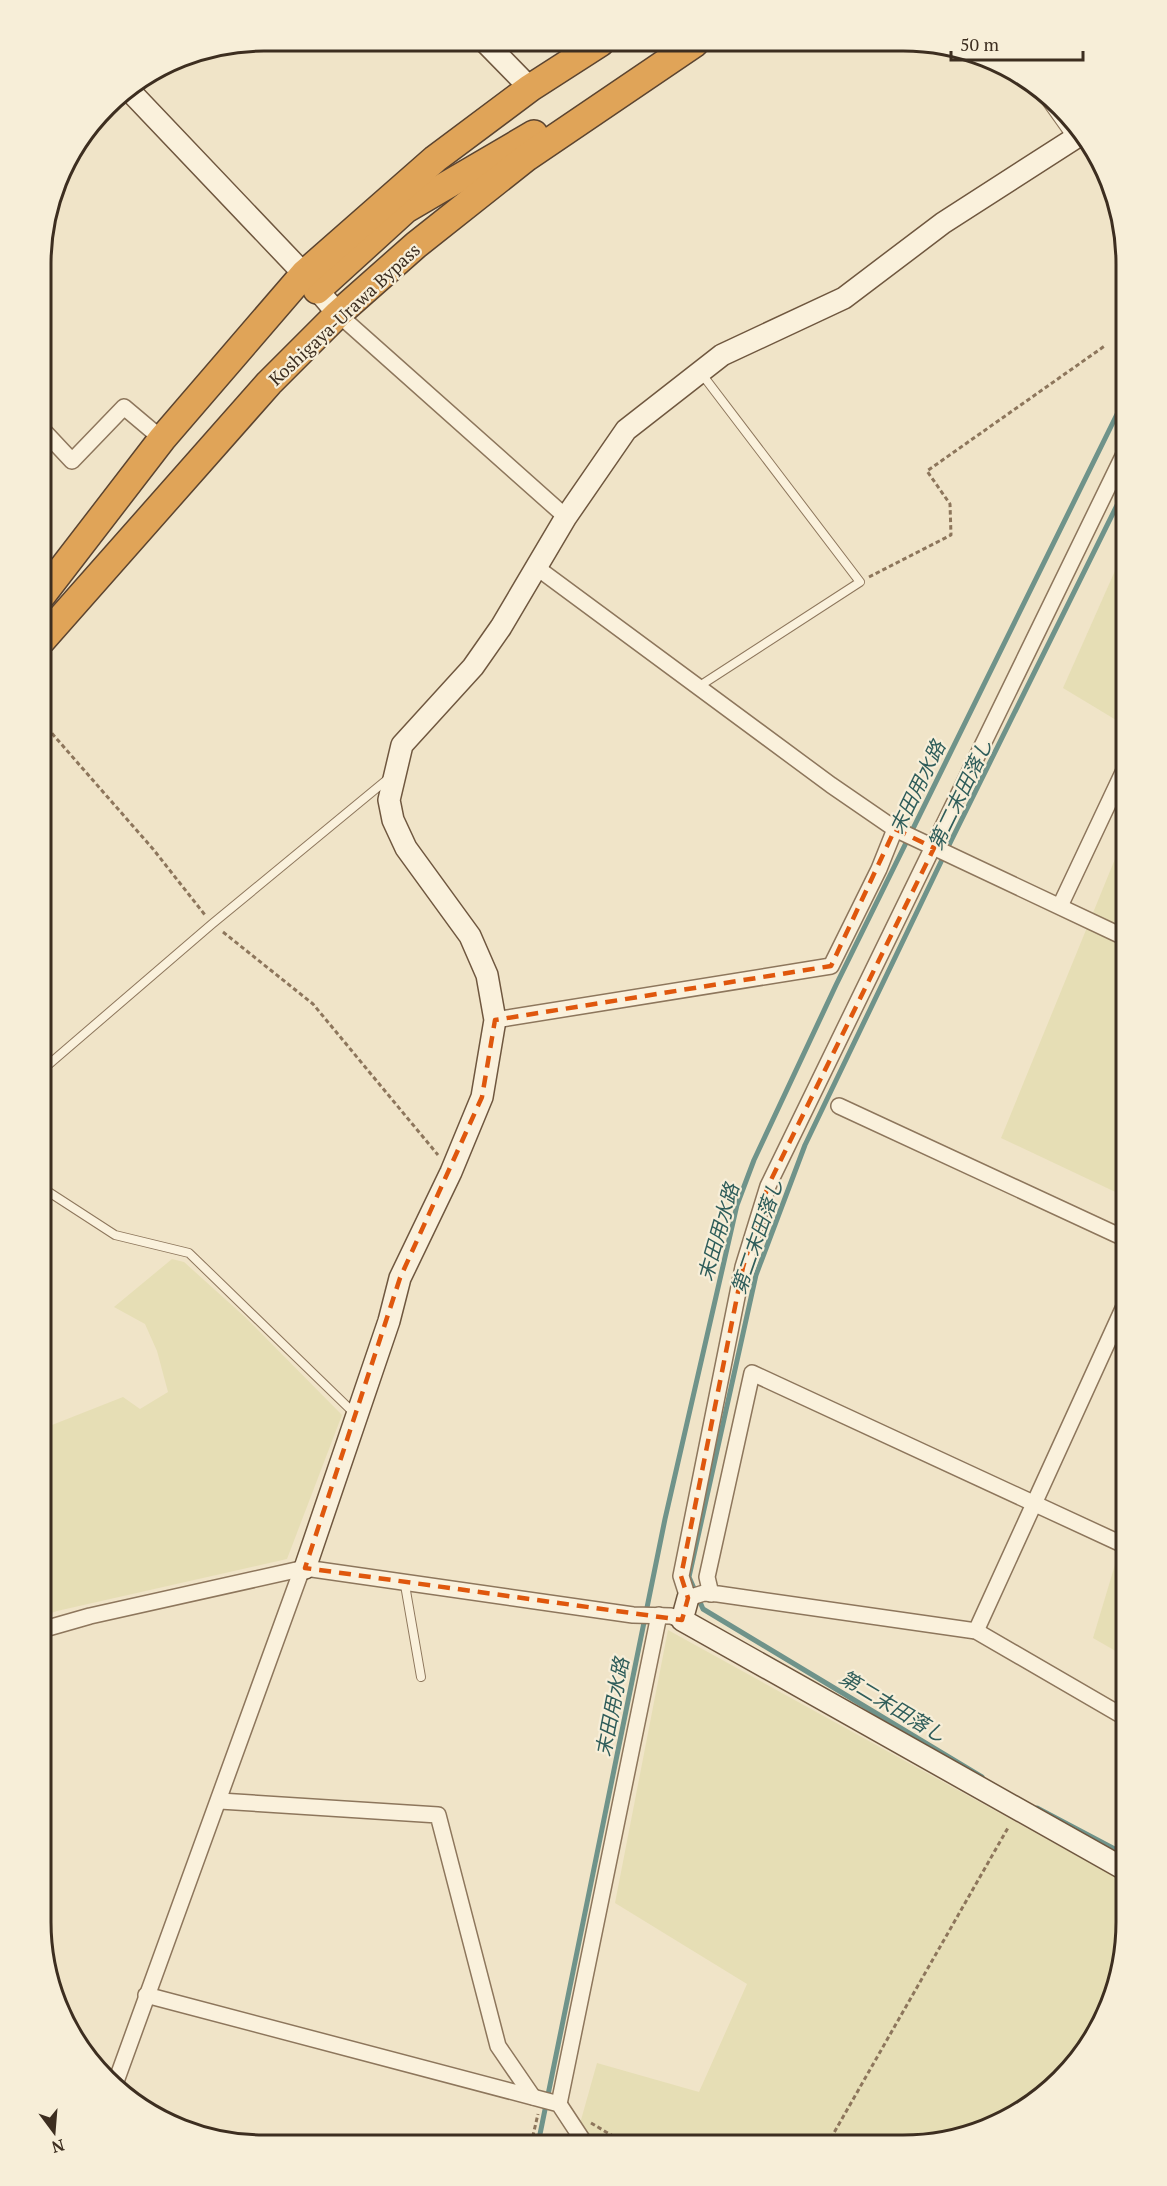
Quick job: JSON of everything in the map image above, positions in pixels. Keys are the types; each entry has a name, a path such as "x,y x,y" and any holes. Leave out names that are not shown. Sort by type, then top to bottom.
{"highway":[{"path":"51,583 162,439 310,282 435,159 530,88 588,51"},
{"name":"Koshigaya-Urawa Bypass","path":"51,630 269,383 338,314 416,245 527,157 683,51"},
{"path":"310,282 406,209 571,112 592,112"}],"street":[{"path":"494,51 530,88"},
{"path":"134,95 338,314 566,517"},
{"path":"118,2077 303,1569 389,1321 400,1278 451,1172 482,1097 495,1020 487,975 470,936 399,837 389,800 402,746 473,667 566,517 626,430 722,355 844,298 942,223 1075,138"},
{"path":"51,439 72,461 124,407 162,439"},
{"path":"682,1620 688,1598 681,1576 743,1267 768,1186 1116,471"},
{"path":"536,567 895,829 1116,933"},
{"path":"1059,906 1116,787"},
{"path":"495,1020 831,966 879,869 895,829"},
{"path":"839,1106 1116,1234"},
{"path":"976,1631 1033,1501 1116,1323"},
{"path":"711,1594 707,1577 752,1373 1116,1541"},
{"path":"51,1627 90,1616 303,1569 633,1616 671,1616 682,1620 1116,1864"},
{"path":"688,1598 711,1594 976,1631 1116,1712"},
{"path":"559,2104 659,1615"},
{"path":"220,1801 438,1815 498,2046 537,2098"},
{"path":"146,1995 559,2104 579,2135"}],"lane":[{"path":"698,687 860,582 700,371"},
{"path":"51,1062 212,924 395,773"},
{"path":"51,1193 115,1235 189,1253 357,1416"},
{"path":"405,1585 421,1677"}],"path":[{"path":"860,582 951,535 950,504 927,471 1106,345"},
{"path":"51,732 153,849 212,924 313,1004 451,1172"},
{"path":"833,2135 1019,1809"},
{"path":"532,2135 537,2098"}],"highlighted area":[{"path":"895,829 934,848 768,1186 743,1267 681,1576 688,1598 682,1620 305,1568 400,1278 482,1097 495,1020 831,966"}],"shaded area":[{"path":"1116,569 1116,720 1063,688"},
{"path":"1116,856 1116,1192 1001,1138"},
{"path":"172,1259 184,1262 245,1317 342,1415 287,1559 51,1613 51,1423 123,1397 140,1409 168,1392 157,1351 145,1324 114,1307"},
{"path":"1116,1561 1116,1651 1093,1638"},
{"path":"668,1630 1116,1877 1116,1936 1109,1977 1100,2004 1072,2052 1054,2073 1033,2091 985,2119 958,2128 917,2135 577,2135 597,2063 699,2092 747,1984 615,1903"}],"waterway":[{"name":"末田用水路","path":"540,2135 665,1519 737,1205 754,1160 836,985 1116,416"},
{"name":"第二末田落し","path":"982,1777 703,1609 689,1577 756,1275 805,1145 951,841 1116,507"},
{"name":"第二末田落し","path":"1037,1808 1116,1850"}]}
